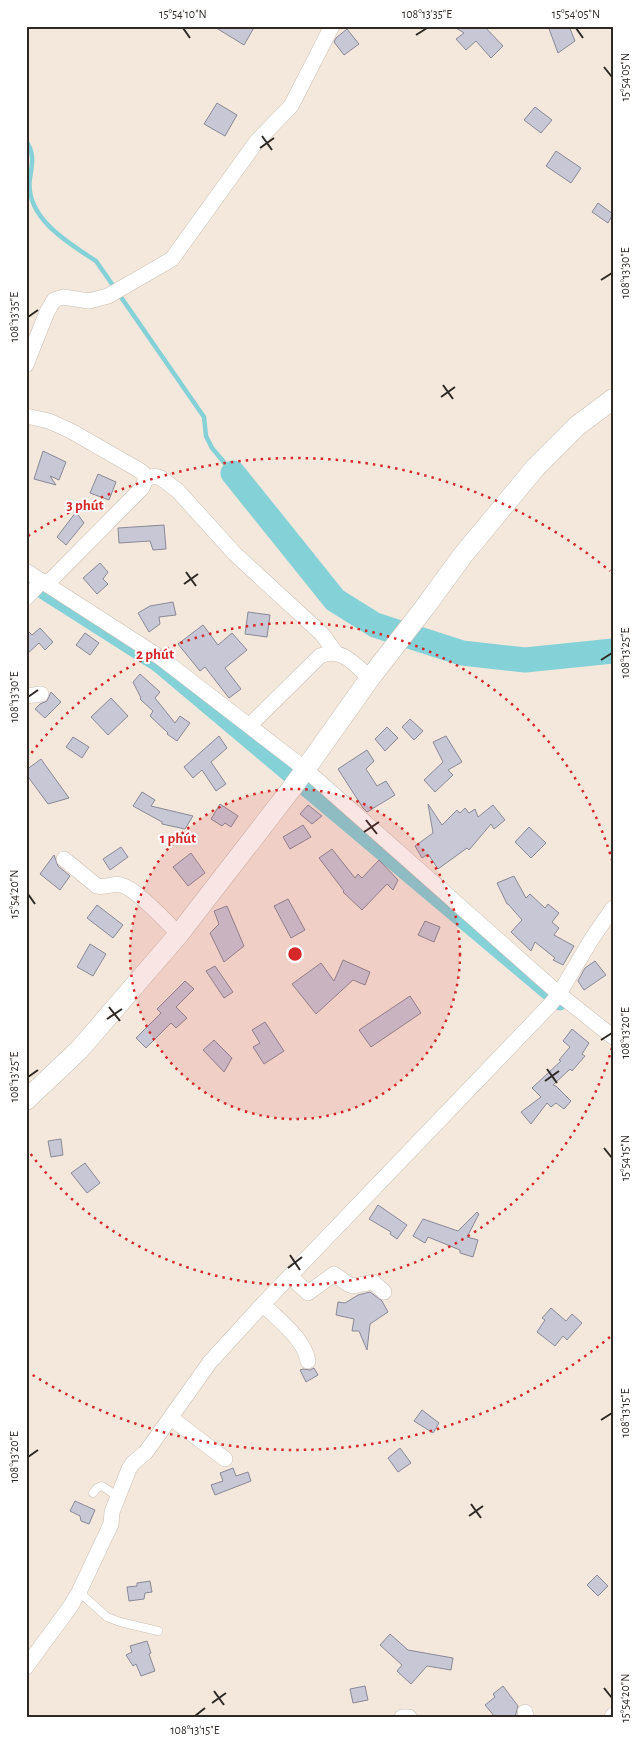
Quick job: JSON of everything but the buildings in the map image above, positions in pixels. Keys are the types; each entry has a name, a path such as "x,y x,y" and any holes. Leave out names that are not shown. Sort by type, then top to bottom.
{"street":[{"path":"26,365 47,312 54,300 63,297 89,301 108,296 172,258 257,141 291,106 332,26"},
{"path":"26,1100 79,1050 179,934 300,776 462,555 535,468 577,426 613,399"},
{"path":"26,416 49,421 71,431 144,473 146,479 142,488 44,583 28,596"},
{"path":"146,479 154,476 161,478 178,491 235,554 322,634 336,652 370,678"},
{"path":"26,571 161,658 250,725 300,776 554,1000 613,1037"},
{"path":"250,725 320,656 328,652 336,652"},
{"path":"64,859 97,886 120,885 136,893 179,934"},
{"path":"26,1667 79,1592 111,1524 112,1512 117,1496 133,1463 146,1452 210,1362 263,1304 554,1000 613,908"},
{"path":"290,1276 308,1293 334,1274 353,1286 373,1282 384,1292"},
{"path":"263,1304 302,1345 308,1361"},
{"path":"171,1418 225,1459"},
{"path":"402,1717 409,1717"}],"lane":[{"path":"93,1493 102,1486 117,1496"},
{"path":"79,1592 107,1617 158,1631"}],"waterway":[{"path":"26,141 31,150 32,159 30,192 34,205 41,217 61,237 96,261 204,417 206,436 212,448 233,473"},
{"path":"233,473 335,600 375,625 462,653 525,660 613,651"},
{"path":"26,581 158,665 560,1003"}]}
